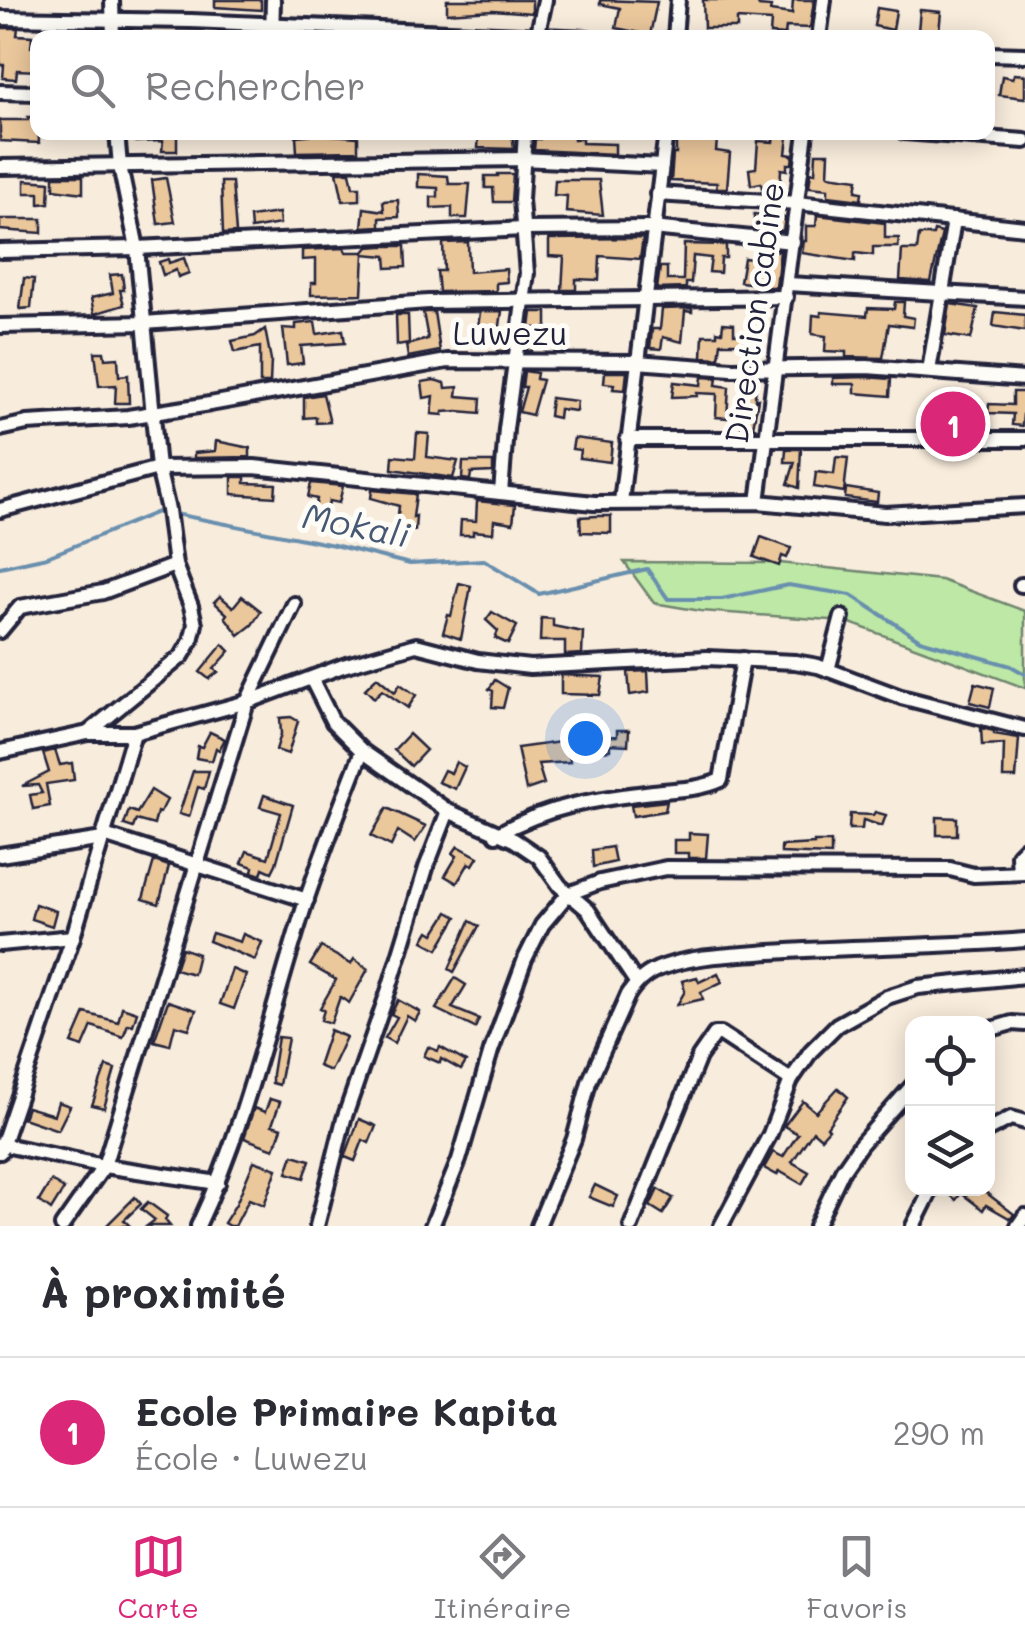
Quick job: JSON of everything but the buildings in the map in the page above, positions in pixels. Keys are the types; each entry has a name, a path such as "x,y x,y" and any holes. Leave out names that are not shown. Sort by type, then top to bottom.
{"street":[{"path":"112,0 113,30"},
{"path":"272,30 273,0"},
{"path":"539,30 545,0"},
{"path":"676,30 678,0"},
{"path":"820,30 824,0"},
{"path":"0,18 112,20 257,30"},
{"path":"995,54 1025,55"},
{"path":"0,92 30,93"},
{"path":"995,139 1025,141"},
{"path":"88,733 182,656 195,624 175,565 158,468 137,248 118,140"},
{"path":"501,493 527,266 524,140"},
{"path":"620,502 665,140"},
{"name":"Direction cabine","path":"758,502 805,140"},
{"path":"0,167 522,159 662,166"},
{"path":"656,194 798,203 1025,228"},
{"path":"929,371 954,220"},
{"path":"0,251 524,229 652,228 793,242"},
{"path":"0,326 144,322 428,302 787,291 941,292 1025,298"},
{"name":"Luwezu","path":"0,429 27,423 154,413 291,392 437,362 636,362 711,368 929,371 1025,380"},
{"path":"627,439 1025,438"},
{"path":"0,510 158,468 254,467 588,503 758,502 885,514 1025,506"},
{"path":"0,631 20,607 103,592 175,565"},
{"path":"62,1226 104,1166 247,702 294,604"},
{"path":"828,670 842,617"},
{"path":"0,752 88,733 134,733 247,702 344,666 416,645 478,661 530,667 743,658 795,662 1025,729"},
{"path":"496,834 532,815 574,802 690,789 721,780 743,658"},
{"path":"312,680 334,722 362,751 448,810 514,840 540,857 568,894 588,910 636,982"},
{"path":"134,733 73,937 1,1147 218,1183"},
{"path":"198,1226 218,1183 307,900 362,751"},
{"path":"317,1226 344,1118 448,810"},
{"path":"0,856 104,837 307,900"},
{"path":"432,1226 459,1160 486,1066 525,959 542,926 568,894 600,882 666,868 950,868 974,874 1022,873 1018,855 1025,848"},
{"path":"0,944 73,937"},
{"path":"538,1226 574,1139 589,1082 636,982 664,966 717,956 893,944 973,946 1025,940"},
{"path":"721,1226 770,1134 791,1080 810,1051 837,1025 887,998 918,987 1025,976"},
{"path":"995,1028 1025,1024"},
{"path":"631,1226 699,1058 715,1034 721,1034 791,1080"},
{"path":"816,1226 842,1170 905,1094"},
{"path":"995,1126 1012,1118 1025,1122"},
{"path":"913,1226 928,1196"},
{"path":"1018,1226 1025,1216"}],"green space":[{"path":"624,562 780,563 941,580 1025,611 1025,688 845,621 701,611 654,603"}],"waterway":[{"name":"Mokali","path":"0,567 47,557 165,512"},
{"name":"Mokali","path":"175,514 410,564 484,560 539,594 647,569 668,599 722,599 788,585 851,595 920,640 1011,666 1025,674"}],"place":[{"name":"Ecole Primaire Kapita","path":"953,424"}]}
